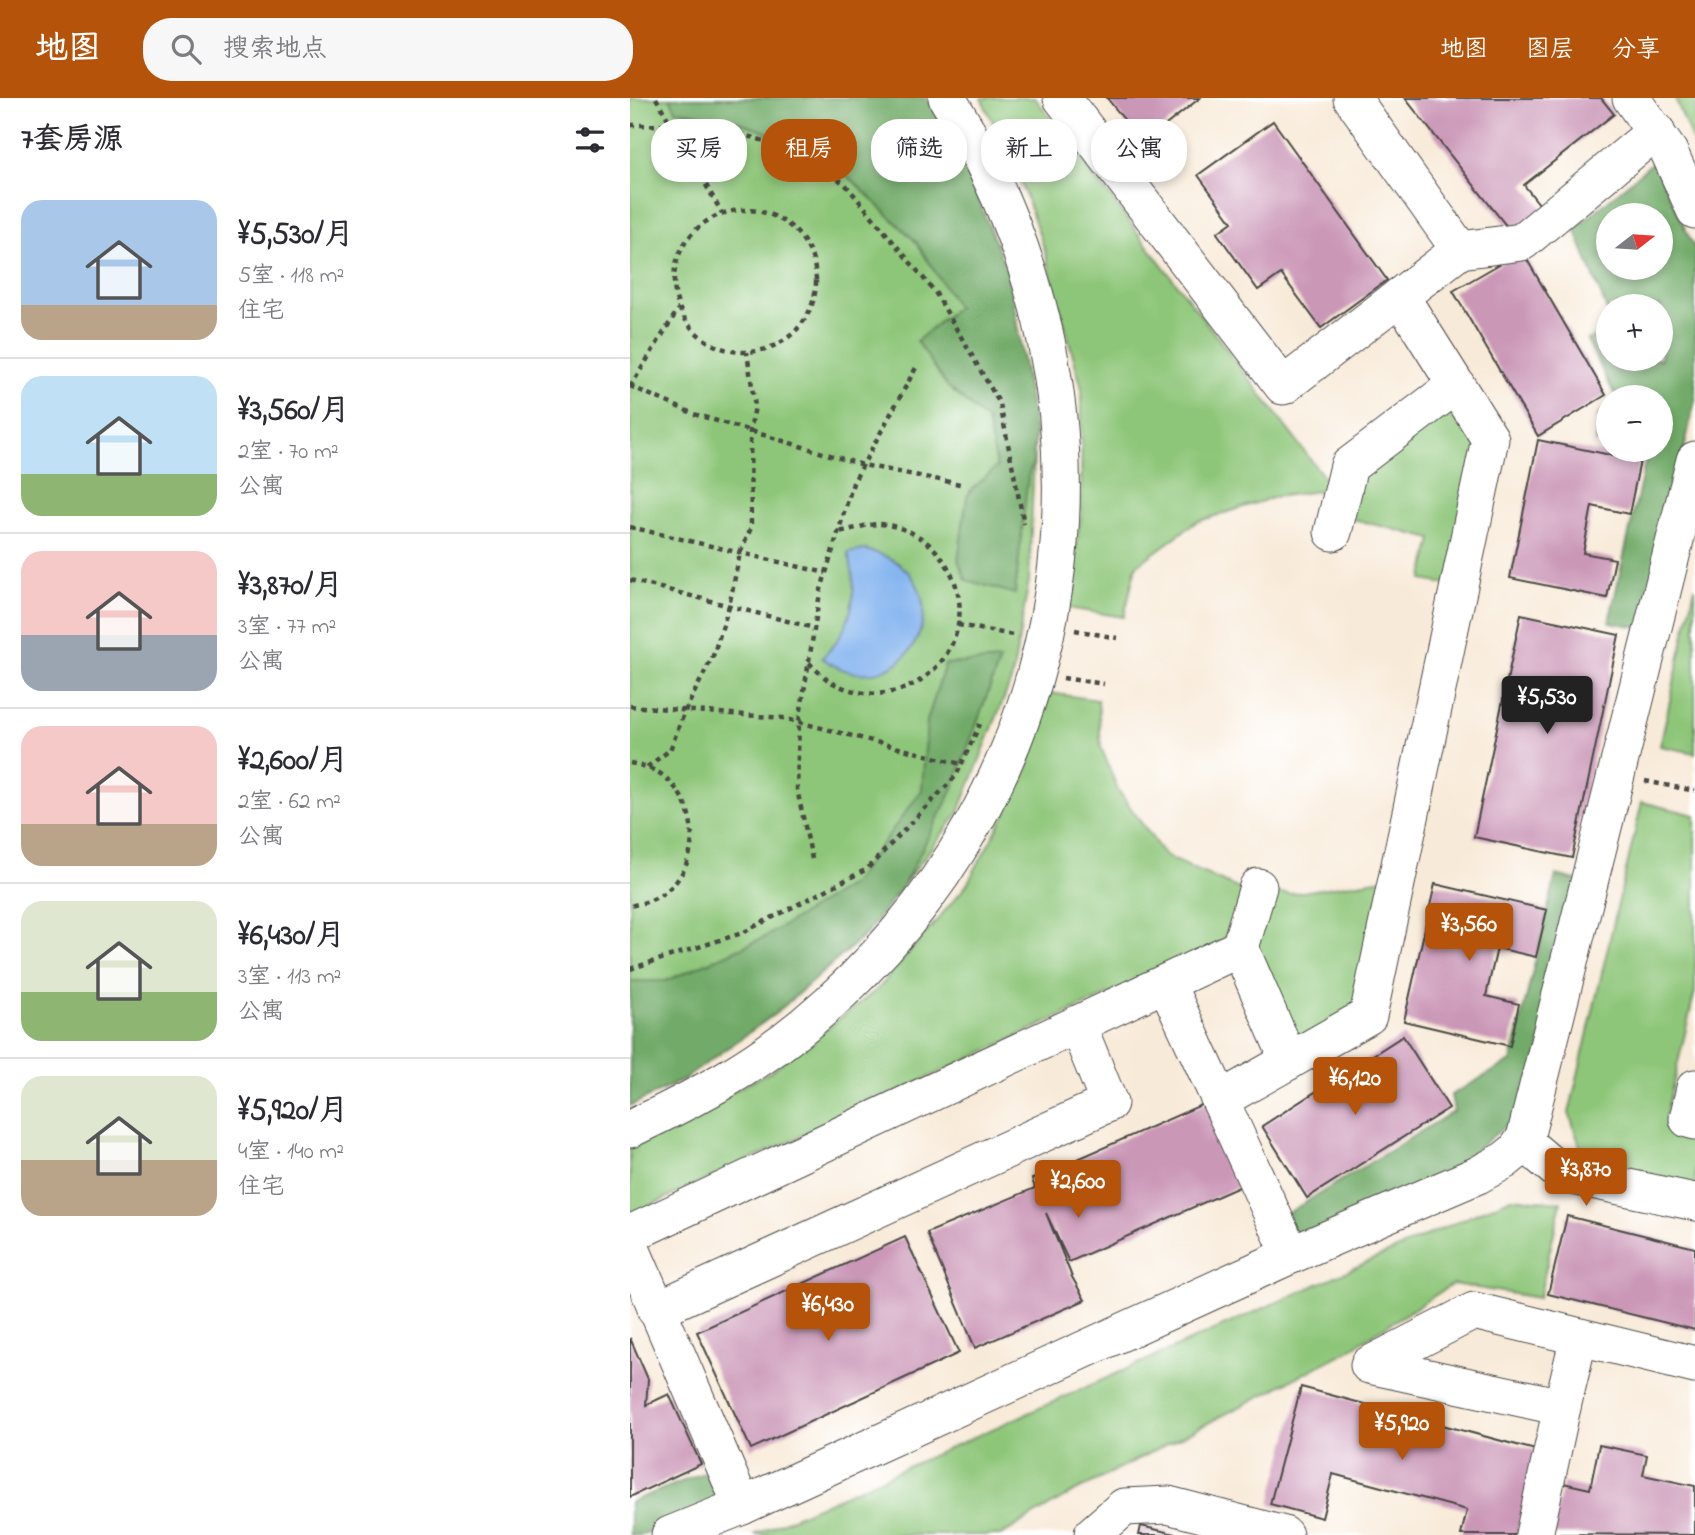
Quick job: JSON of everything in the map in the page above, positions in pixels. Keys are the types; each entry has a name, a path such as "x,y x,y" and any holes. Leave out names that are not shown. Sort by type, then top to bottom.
{"street":[{"path":"630,1129 708,1091 757,1060 847,987 887,945 931,891 985,802 1010,749 1025,627 1056,569 1061,523 1062,464 1058,406 1036,292 1017,237 995,183 947,98"},
{"path":"1062,98 1283,386 1460,250 1522,242 1656,131"},
{"path":"1352,98 1460,250"},
{"path":"1631,98 1656,131 1682,178 1695,210"},
{"path":"1220,1100 1368,1016 1490,439 1400,296"},
{"path":"1333,532 1349,466 1456,385"},
{"path":"670,1535 743,1506 1291,1255 1489,1169 1516,1151 1525,1138 1695,460"},
{"path":"1258,887 1240,948 1289,1061"},
{"path":"630,1234 1240,948"},
{"path":"1166,983 1291,1255"},
{"path":"656,1310 1109,1103 1077,1024"},
{"path":"1695,1088 1688,1119 1695,1121"},
{"path":"1525,1138 1531,1148 1557,1170 1577,1177 1695,1202"},
{"path":"630,1246 743,1506"},
{"path":"1562,1408 1369,1365 1474,1311 1695,1365"},
{"path":"1534,1535 1579,1337"},
{"path":"1093,1534 1124,1507 1168,1505 1284,1535"}],"path":[{"path":"656,98 669,119"},
{"path":"630,125 651,125"},
{"path":"747,136 796,150 845,184 936,292 1000,404 1026,530"},
{"path":"705,182 722,213"},
{"path":"746,210 771,214 792,227 807,246 816,269 816,291 809,313 797,330 780,344 759,351 737,352 716,346 697,334 682,315 680,307 675,291 675,267 684,244 700,226 722,213 746,210"},
{"path":"680,307 630,387 694,414 863,465 960,484"},
{"path":"647,767 670,750 685,710 713,656 729,606 740,553 751,528 750,431 755,407 747,352"},
{"path":"811,859 797,789 799,722 820,593 853,483 918,365"},
{"path":"808,662 831,682 858,693 886,694 913,686 936,669 953,645 958,625 958,590 948,565 930,544 906,530 879,524 838,532"},
{"path":"630,527 826,573"},
{"path":"630,580 814,628"},
{"path":"958,625 1025,627 1117,638"},
{"path":"1025,627 1023,660 1104,684"},
{"path":"630,706 783,718 961,764"},
{"path":"630,969 742,933 867,869 956,776 983,717"},
{"path":"630,763 647,767 668,779 683,798 692,821 693,845 685,867 671,886 653,900 630,906"},
{"path":"1656,783 1695,792"}],"green space":[{"path":"630,98 926,98 933,119 871,119 871,182 953,182 1035,432 1029,581 1012,678 959,812 866,934 776,1013 683,1080 630,1106"},
{"path":"670,98 926,98 941,119 871,119 871,182 967,182 967,172 1009,276 1035,432 1015,594 966,580 958,560 967,496 997,467 987,421 947,386 917,341 957,307 916,242 854,182 857,182 857,119 761,119 761,130 747,125 747,119 721,119 676,110"},
{"path":"981,98 1035,98 1051,119 991,119"},
{"path":"1675,98 1695,98 1695,147"},
{"path":"1077,153 1091,171 1091,182 1099,182 1333,489 1275,497 1196,522 1136,566 1124,617 1067,608 1081,515 1082,389 1044,248 1021,182 1077,182"},
{"path":"1653,162 1673,203 1605,203"},
{"path":"1673,203 1695,249 1695,400 1645,628 1609,622 1645,462 1673,462 1673,385 1610,385 1603,371 1673,371 1673,294 1601,294 1575,229 1596,211 1596,280 1673,280"},
{"path":"1596,336 1596,358 1587,340"},
{"path":"1441,403 1481,443 1456,586 1422,580 1432,539 1349,518 1361,468"},
{"path":"1695,587 1695,753 1660,746"},
{"path":"1000,660 951,793 903,886 866,934 776,1013 683,1080 630,1106 630,981 666,981 765,937 852,884 922,790 927,721 945,664"},
{"path":"1050,693 1098,700 1101,747 1118,790 1165,856 1246,892 1224,941 630,1215 630,1147 773,1070 879,988 966,886 1023,781"},
{"path":"1642,802 1695,815 1695,991 1665,1118 1695,1126 1695,1188 1586,1164 1569,1113"},
{"path":"1556,875 1580,881 1524,1111 1446,1174 1297,1238 1283,1216 1454,1111 1451,1095 1511,1061"},
{"path":"1383,879 1355,1012 1290,1043 1250,949 1267,892 1290,894"},
{"path":"1511,1198 1561,1202 1539,1298 1453,1284 1344,1353 1072,1493 1001,1535 754,1535"},
{"path":"706,1472 720,1504 641,1535 630,1535 630,1502"}],"water":[{"path":"865,550 899,564 917,585 923,611 918,636 904,658 881,671 854,672 822,658 841,635 851,609 853,582 848,553"}],"building":[{"path":"1107,98 1200,98 1173,119 1124,119"},
{"path":"1405,98 1601,98 1614,114 1524,185 1543,209 1512,233"},
{"path":"1273,121 1387,280 1321,328 1281,274 1258,290 1217,233 1232,222 1198,175"},
{"path":"1522,251 1600,385 1596,385 1596,401 1538,436 1453,291"},
{"path":"1538,440 1596,452 1596,462 1640,462 1629,514 1592,506 1583,553 1615,559 1607,598 1510,578"},
{"path":"1521,614 1619,635 1572,858 1474,837"},
{"path":"1435,884 1547,910 1536,957 1497,948 1486,996 1519,1004 1510,1046 1404,1021"},
{"path":"1403,1036 1449,1108 1307,1198 1262,1126"},
{"path":"1210,1101 1246,1184 1069,1262 1046,1213 1072,1277 1085,1300 975,1348 927,1233 1035,1188 1032,1179"},
{"path":"1567,1216 1695,1248 1695,1330 1548,1294"},
{"path":"905,1237 959,1353 751,1449 697,1332"},
{"path":"630,1338 648,1379 646,1405 669,1394 701,1464 630,1497"},
{"path":"1301,1387 1539,1451 1516,1535 1461,1535 1467,1510 1333,1474 1322,1518 1270,1504"},
{"path":"1599,1445 1647,1455 1643,1475 1695,1486 1695,1535 1552,1534 1563,1483 1590,1489"},
{"path":"1141,1526 1175,1534 1175,1535 1139,1535"}]}
